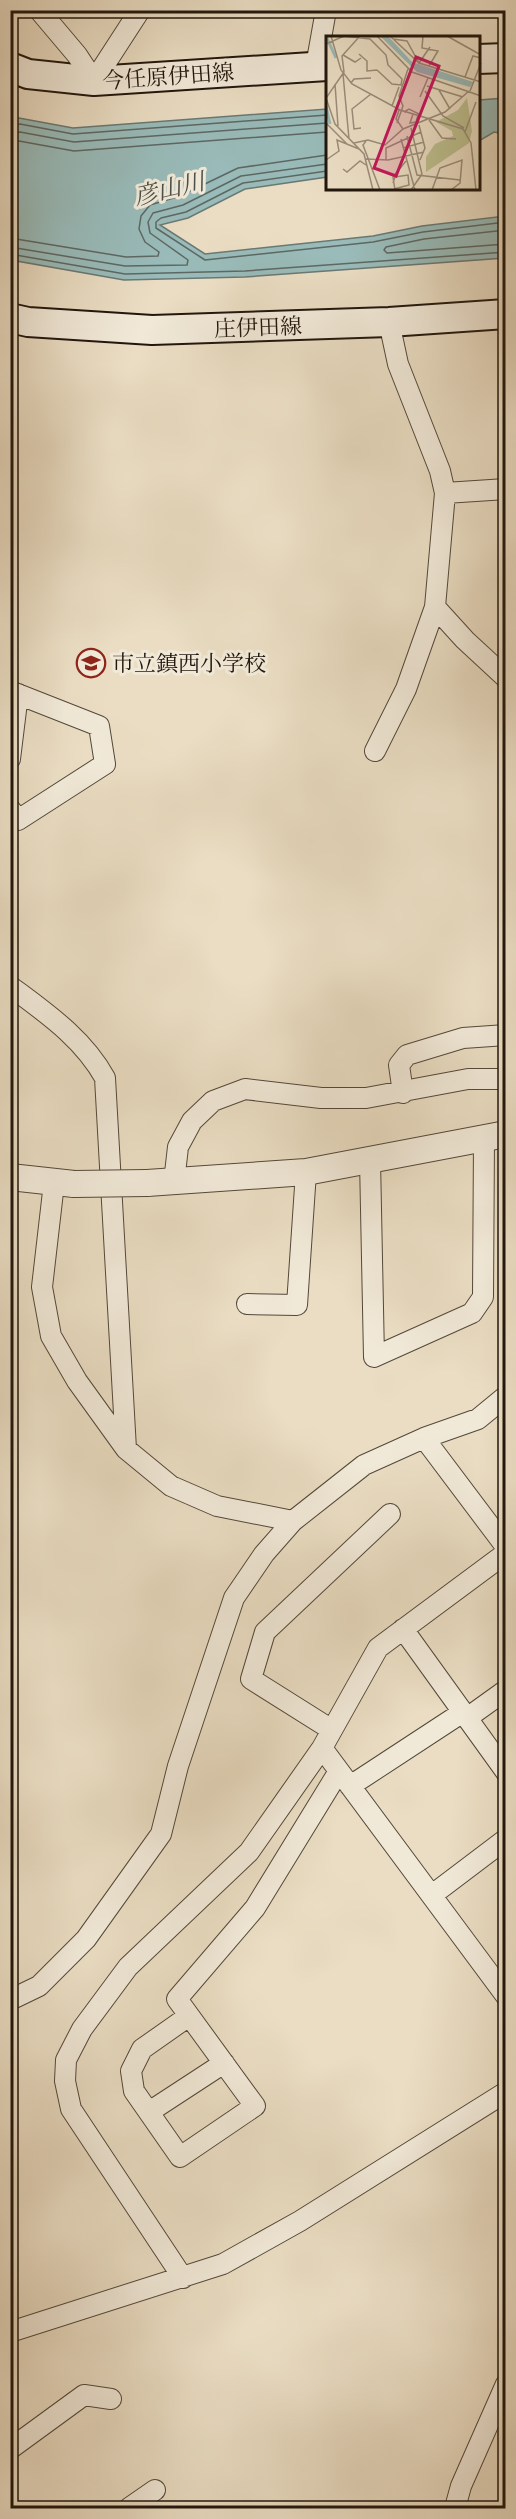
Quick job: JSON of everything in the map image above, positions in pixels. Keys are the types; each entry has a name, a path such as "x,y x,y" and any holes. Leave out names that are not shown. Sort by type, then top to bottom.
{"main road":[{"path":"480,59 506,58"},
{"name":"今任原伊田線","path":"10,67 28,74 94,81 322,66"},
{"name":"庄伊田線","path":"10,318 28,322 152,330 390,322 506,314"}],"street":[{"path":"39,10 77,56 94,81 140,10"},
{"path":"322,66 326,10"},
{"path":"375,751 406,689 435,607 445,493 440,471 398,364 390,322"},
{"path":"445,493 506,489"},
{"path":"435,607 465,640 506,678"},
{"path":"10,759 14,692 99,726 105,764 18,820 10,809"},
{"path":"10,986 53,1018 93,1055 105,1077 126,1449"},
{"path":"404,1092 399,1065 407,1055 463,1038 506,1035"},
{"path":"174,1182 178,1147 192,1121 213,1101 245,1089 321,1098 366,1098 468,1079 506,1081"},
{"path":"10,1177 64,1184 147,1183 306,1172 495,1136 483,1297 472,1313 374,1357 370,1160"},
{"path":"247,1304 297,1305 306,1172"},
{"path":"64,1184 42,1287 51,1336 78,1381 126,1449 171,1486 217,1506 292,1521"},
{"path":"10,2000 39,1986 86,1938 161,1834 178,1766 234,1598 264,1554 292,1521 364,1465 424,1438 478,1419 506,1396"},
{"path":"424,1438 506,1547"},
{"path":"332,1730 252,1679 265,1632 390,1515"},
{"path":"183,2278 71,2109 65,2081 66,2060 82,2029 128,1967 249,1852 322,1748 378,1648 506,1553"},
{"path":"403,1629 506,1772"},
{"path":"189,2016 142,2049 131,2071 134,2091 180,2157 255,2106 177,1999 255,1908 345,1779 465,1715 506,1690"},
{"path":"322,1748 504,1993"},
{"path":"432,1894 506,1839"},
{"path":"149,2112 224,2063"},
{"path":"10,2332 223,2264 300,2221 506,2092"},
{"path":"455,2508 461,2486 506,2384"},
{"path":"10,2450 84,2395 111,2398"},
{"path":"129,2508 155,2490"}],"water":[{"path":"505,98 505,134 494,132 480,140 480,100"},
{"name":"彦山川","path":"326,109 326,177 245,189 188,218 160,225 205,254 373,236 422,226 505,216 505,258 245,277 124,280 11,260 11,120 19,118 73,128"}],"place":[{"name":"市立鎮西小学校","path":"91,663"}]}
